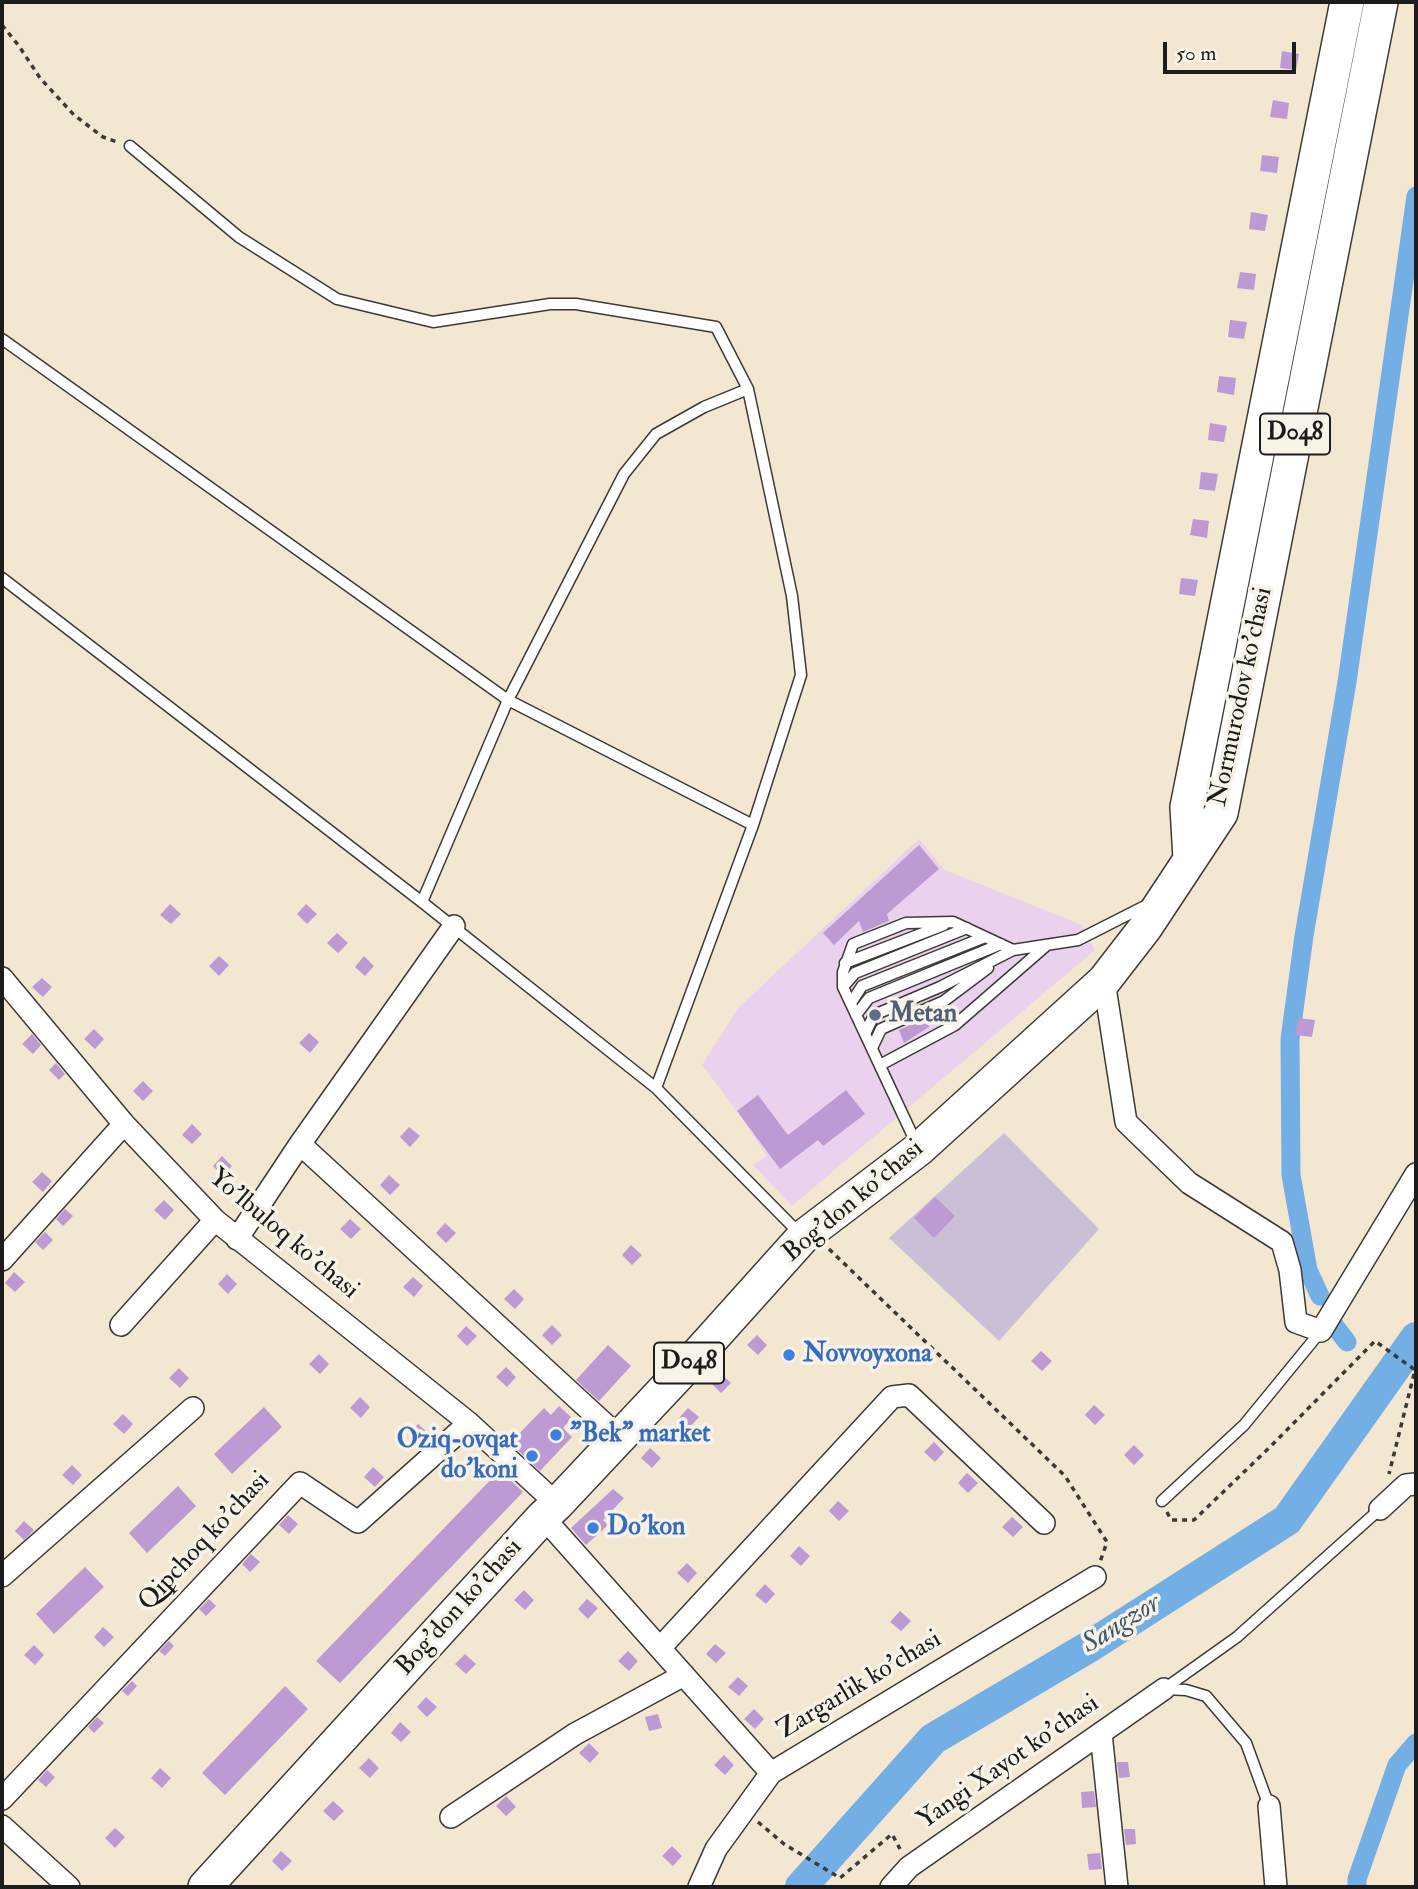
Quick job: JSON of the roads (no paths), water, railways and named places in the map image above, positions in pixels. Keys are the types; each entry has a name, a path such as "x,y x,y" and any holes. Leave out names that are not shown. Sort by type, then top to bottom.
{"main road":[{"name":"Normurodov ko'chasi","path":"1190,859 1187,807 1347,2"},
{"name":"Normurodov ko'chasi","path":"1190,859 1221,813 1381,2"},
{"name":"Bog'don ko'chasi","path":"205,1887 807,1234 919,1149 1104,981 1171,890 1190,859"}],"street":[{"path":"237,1239 300,1143 454,926"},
{"name":"Yo'lbuloq ko'chasi","path":"2,978 124,1124 215,1220 468,1423 550,1511 660,1648 771,1773"},
{"path":"1104,981 1126,1122 1189,1183 1282,1242 1290,1270 1296,1322 1321,1331 1416,1174"},
{"path":"2,1260 124,1124"},
{"path":"300,1143 619,1437"},
{"path":"121,1325 215,1220"},
{"path":"660,1648 892,1397 909,1395 1044,1523"},
{"path":"2,1576 193,1408"},
{"name":"Qipchoq ko'chasi","path":"2,1799 300,1483 358,1522 468,1423"},
{"path":"1380,1509 1413,1481"},
{"name":"Zargarlik ko'chasi","path":"699,1887 716,1849 771,1773 1095,1577"},
{"path":"451,1817 575,1734 684,1675"},
{"name":"Yangi Xayot ko'chasi","path":"891,1887 911,1877 1101,1733 1164,1689"},
{"path":"1101,1733 1117,1887"},
{"path":"1269,1806 1276,1887"},
{"path":"2,1826 69,1887"}],"lane":[{"path":"130,146 239,237 337,299 433,322 550,304 576,304 716,327 748,389 792,596 801,676 753,825 656,1088"},
{"path":"2,339 508,701 753,825"},
{"path":"422,902 508,701 624,474 656,434 704,407 748,389"},
{"path":"2,578 454,926 656,1088 807,1234"},
{"path":"865,1034 874,1015 940,987 1013,950 1078,940 1131,915 1171,890"},
{"path":"919,1149 843,987 845,963 853,944 906,923 953,922 1013,950"},
{"path":"843,987 855,973 967,929"},
{"path":"851,1003 862,986 985,937"},
{"path":"856,1015 869,998 1000,944"},
{"path":"880,1065 955,1025 1047,945"},
{"path":"872,1048 881,1028 944,1001 1013,950"},
{"path":"1162,1501 1244,1425 1321,1331"},
{"path":"1164,1689 1237,1637 1380,1509"},
{"path":"1164,1689 1186,1690 1206,1696 1246,1743 1269,1806"}],"waterway":[{"path":"1320,1296 1308,1270 1291,1175 1290,1039 1304,936 1347,682 1416,196"},
{"path":"1334,1325 1347,1342"},
{"name":"Sangzor","path":"801,1887 933,1739 1087,1648 1287,1520 1416,1338"},
{"path":"1357,1887 1357,1879 1397,1765 1416,1743"}],"place":[{"name":"Metan","path":"875,1015"},
{"name":"Novvoyxona","path":"789,1355"},
{"name":"\"Bek\" market","path":"556,1435"},
{"name":"Oziq-ovqat do'koni","path":"532,1456"},
{"name":"Do'kon","path":"593,1528"}]}
